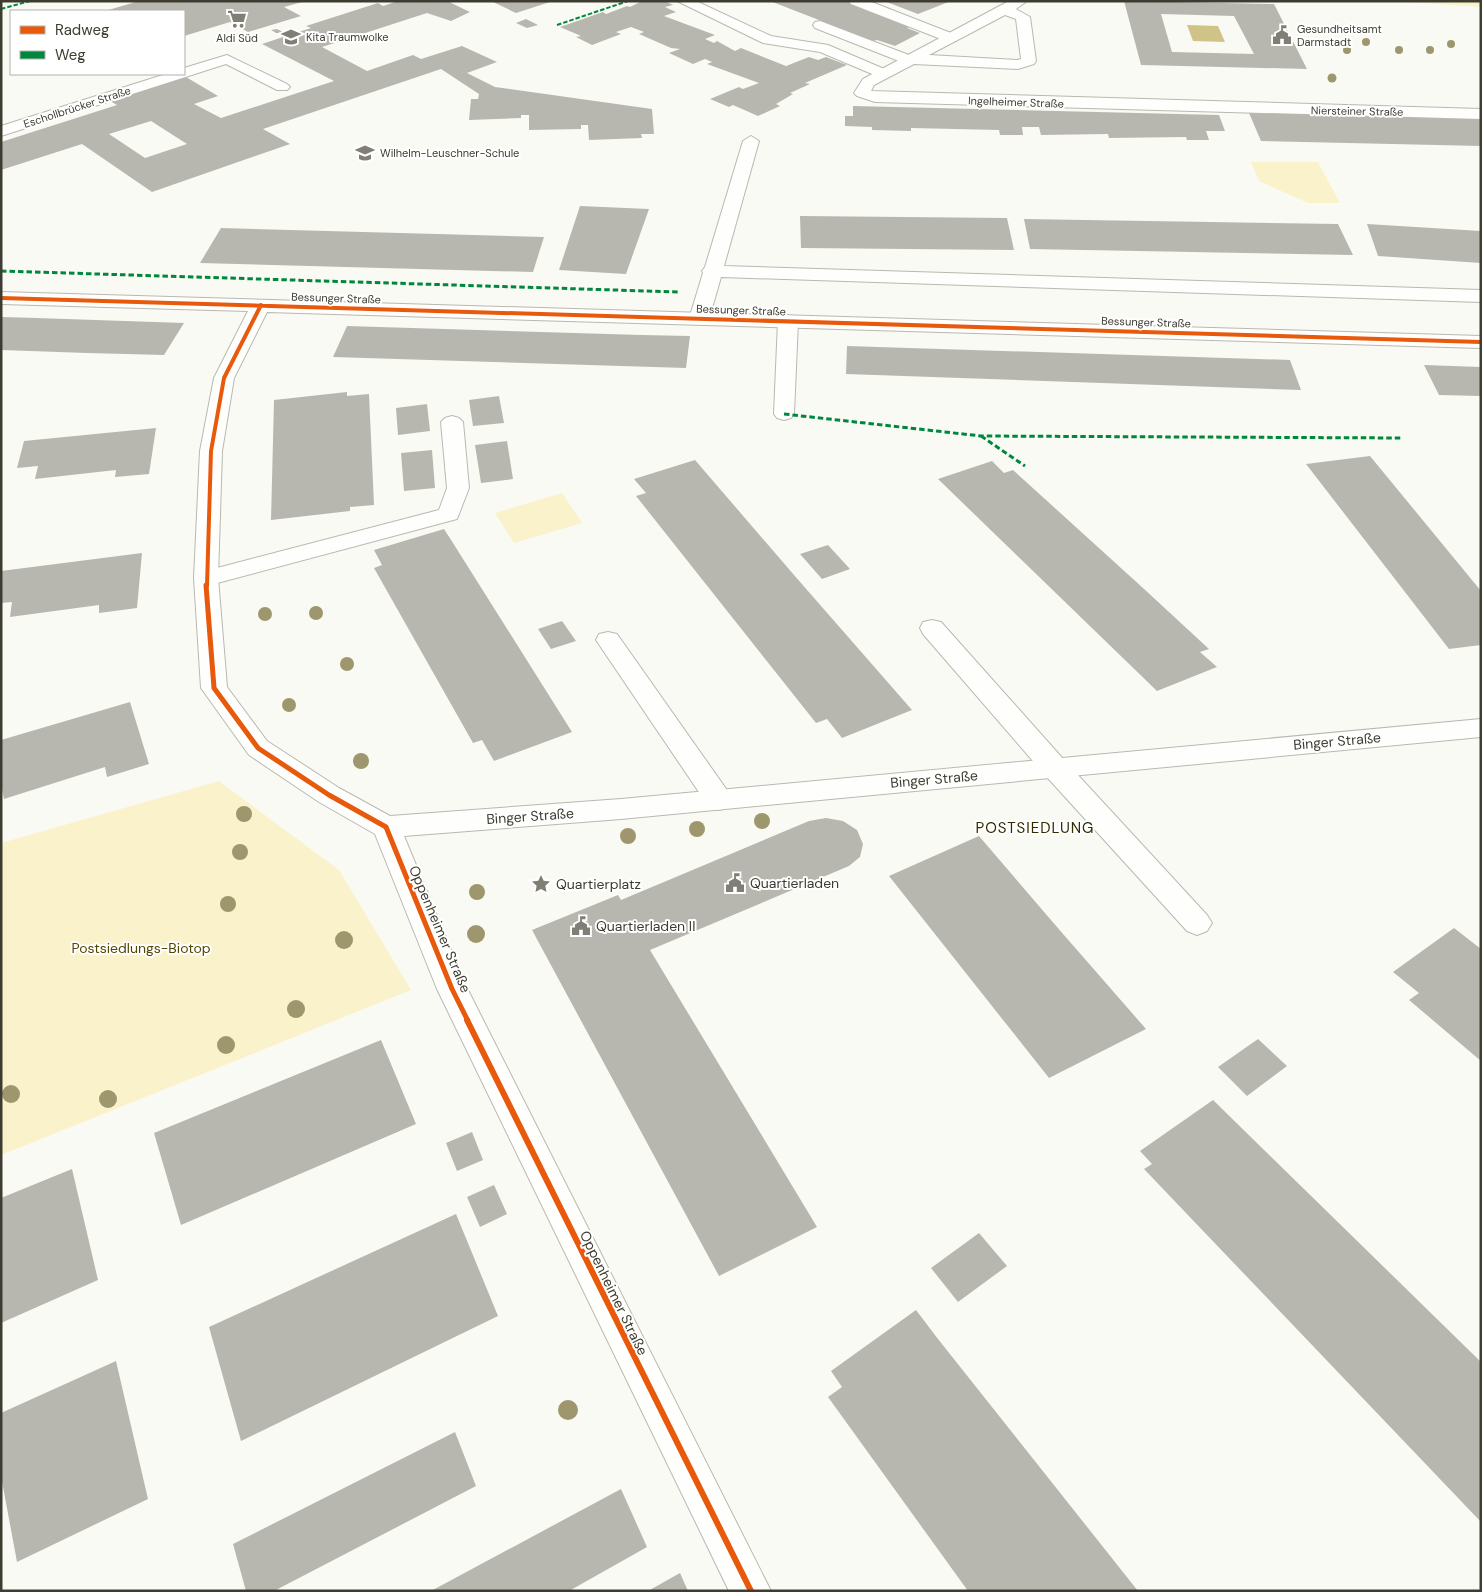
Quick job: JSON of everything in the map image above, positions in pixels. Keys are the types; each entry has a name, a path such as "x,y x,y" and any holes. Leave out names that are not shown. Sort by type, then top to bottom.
{"street":[{"path":"684,1 768,40 823,48 884,74"},
{"path":"856,1 952,38"},
{"name":"Ingelheimer Straße","path":"1020,1 868,82 862,93 875,97 1233,108"},
{"name":"Ingelheimer Straße","path":"906,62 1018,65 1029,61 1023,17 1004,9"},
{"path":"817,30 824,36 906,62"},
{"name":"Eschollbrücker Straße","path":"185,72 227,59 282,87"},
{"name":"Eschollbrücker Straße","path":"1,131 176,75"},
{"name":"Niersteiner Straße","path":"1233,108 1481,114"},
{"path":"699,318 711,270 751,141"},
{"path":"711,270 1481,296"},
{"name":"Bessunger Straße","path":"1,298 1481,342"},
{"path":"261,305 224,378 211,451 206,578 214,688 258,748 329,795 386,827"},
{"path":"784,414 788,321"},
{"path":"206,578 449,514 458,488 452,422"},
{"path":"932,628 1055,768 1197,922"},
{"path":"608,640 719,800"},
{"name":"Binger Straße","path":"386,827 719,800 1481,728"},
{"name":"Oppenheimer Straße","path":"386,827 452,989 751,1591"}],"green space":[{"path":"1396,1 1481,1 1481,7"},
{"path":"1251,162 1318,162 1340,203 1308,203 1259,181"},
{"path":"562,493 582,523 514,543 495,513"},
{"name":"Postsiedlungs-Biotop","path":"219,781 339,870 411,990 1,1155 1,843"}],"shaded area":[{"path":"1187,25 1218,26 1225,42 1193,41"}],"building":[{"name":"Aldi Süd","path":"139,1 302,1 284,7 301,16 248,32 230,22 185,36 185,10 108,10"},
{"path":"398,1 447,1 470,12 451,21 427,13 322,47 367,71 413,55 421,59 462,46 497,62 467,73 495,87 652,109 654,134 641,134 642,138 589,140 588,125 581,125 581,129 529,130 529,115 521,115 521,118 469,120 471,99 478,99 479,94 441,69 263,129 290,144 152,192 82,144 1,170 1,142 117,105 110,101 186,77 218,96 194,104 221,118 334,81 262,44 283,37 271,30 277,29 289,35 311,28 306,26 378,3 383,6","holes":["151,121 187,144 145,158 109,134"]},
{"path":"491,1 550,1 550,2 516,13"},
{"path":"642,1 665,1 673,5 665,7 676,12 664,16 715,35 705,39 714,43 717,41 735,51 741,48 786,66 809,57 818,60 826,57 847,65 805,83 810,84 790,93 793,94 776,104 780,106 758,116 733,105 729,107 710,99 739,87 743,89 759,83 707,64 712,62 705,59 693,64 669,53 680,49 671,48 639,34 644,32 631,27 616,32 621,34 592,45 576,37 581,36 560,27 603,12 606,14 627,6 630,7"},
{"path":"770,1 847,1 912,26 907,28 920,33 895,46 877,40 873,41"},
{"path":"884,1 951,1 918,14"},
{"path":"1124,1 1274,4 1307,69 1141,65","holes":["1161,14 1234,16 1254,54 1172,52"]},
{"path":"526,19 538,25 527,28 516,23"},
{"path":"853,106 1219,115 1225,131 1206,131 1209,140 1187,140 1186,137 1109,138 1108,134 1041,135 1039,127 1022,127 1023,135 1000,135 999,130 911,128 911,131 872,130 872,127 845,126 845,116 853,116"},
{"path":"1249,113 1481,118 1481,146 1261,141"},
{"path":"580,206 649,209 626,274 559,270"},
{"path":"800,216 1007,218 1014,250 801,248"},
{"path":"1024,219 1338,224 1353,255 1030,249"},
{"path":"1367,224 1481,231 1481,263 1378,256"},
{"path":"221,228 544,237 533,272 200,263"},
{"path":"1,317 184,323 164,355 87,353 1,350"},
{"path":"347,326 690,336 686,368 333,357"},
{"path":"847,346 1290,360 1301,390 846,374"},
{"path":"1424,365 1481,367 1481,396 1439,395"},
{"path":"347,392 347,396 369,394 374,505 350,507 350,511 271,520 274,400"},
{"path":"499,396 504,423 473,426 469,400"},
{"path":"427,404 430,431 398,435 396,408"},
{"path":"156,428 149,474 115,477 116,470 35,479 38,466 17,468 24,441"},
{"path":"507,441 513,479 481,483 475,445"},
{"path":"432,450 435,488 404,491 401,453"},
{"path":"1370,456 1481,591 1481,645 1449,649 1306,464"},
{"path":"695,460 912,710 842,738 827,719 816,723 636,496 646,493 634,479"},
{"path":"992,461 1004,473 1013,470 1143,588 1209,649 1200,652 1217,667 1157,691 938,479"},
{"path":"444,529 572,732 494,761 482,740 473,743 374,568 382,565 374,550"},
{"path":"828,545 850,569 822,579 800,554"},
{"path":"142,553 137,608 99,613 99,605 10,617 12,602 1,603 1,571"},
{"path":"562,621 576,641 551,649 538,629"},
{"path":"130,702 149,764 107,777 105,767 4,799 1,784 1,740"},
{"path":"826,818 843,821 857,830 863,844 860,857 849,866 650,950 817,1227 719,1276 532,930 618,895 621,900 809,821"},
{"path":"979,836 1146,1029 1049,1078 889,876"},
{"path":"1454,928 1481,949 1481,1061 1409,1000 1419,993 1393,972"},
{"path":"1258,1039 1287,1066 1247,1096 1218,1067"},
{"path":"381,1040 416,1124 181,1225 154,1133"},
{"path":"1213,1100 1481,1362 1481,1522 1144,1169 1152,1164 1140,1151"},
{"path":"472,1132 483,1160 457,1171 446,1143"},
{"path":"72,1169 98,1280 1,1323 1,1198"},
{"path":"494,1185 507,1214 480,1227 467,1197"},
{"path":"456,1214 498,1316 241,1441 209,1327"},
{"path":"979,1233 1007,1266 958,1302 931,1268"},
{"path":"916,1310 1138,1591 968,1591 828,1397 842,1387 831,1371"},
{"path":"116,1361 148,1499 17,1562 1,1476 1,1413"},
{"path":"455,1432 476,1486 274,1591 246,1591 233,1544"},
{"path":"621,1489 647,1547 569,1591 431,1591"},
{"path":"680,1573 688,1591 648,1591"}],"marked path":[{"path":"1,9 30,1"},
{"path":"557,25 628,1"},
{"path":"1,271 679,292"},
{"path":"784,414 981,436 1402,438"},
{"path":"981,436 1025,466"}],"cycle path":[{"path":"1,298 1481,342"},
{"path":"261,305 224,378 211,451 206,578 214,688 258,748 329,795 386,827 452,989 751,1591"}],"place":[{"name":"Aldi Süd","path":"237,19"},
{"name":"Gesundheitsamt Darmstadt","path":"1282,35"},
{"name":"Kita Traumwolke","path":"291,37"},
{"name":"Wilhelm-Leuschner-Schule","path":"365,153"},
{"name":"Quartierladen","path":"735,883"},
{"name":"Quartierplatz","path":"541,884"},
{"name":"Quartierladen II","path":"581,926"}],"district":[{"name":"POSTSIEDLUNG","path":"1035,828"}]}
